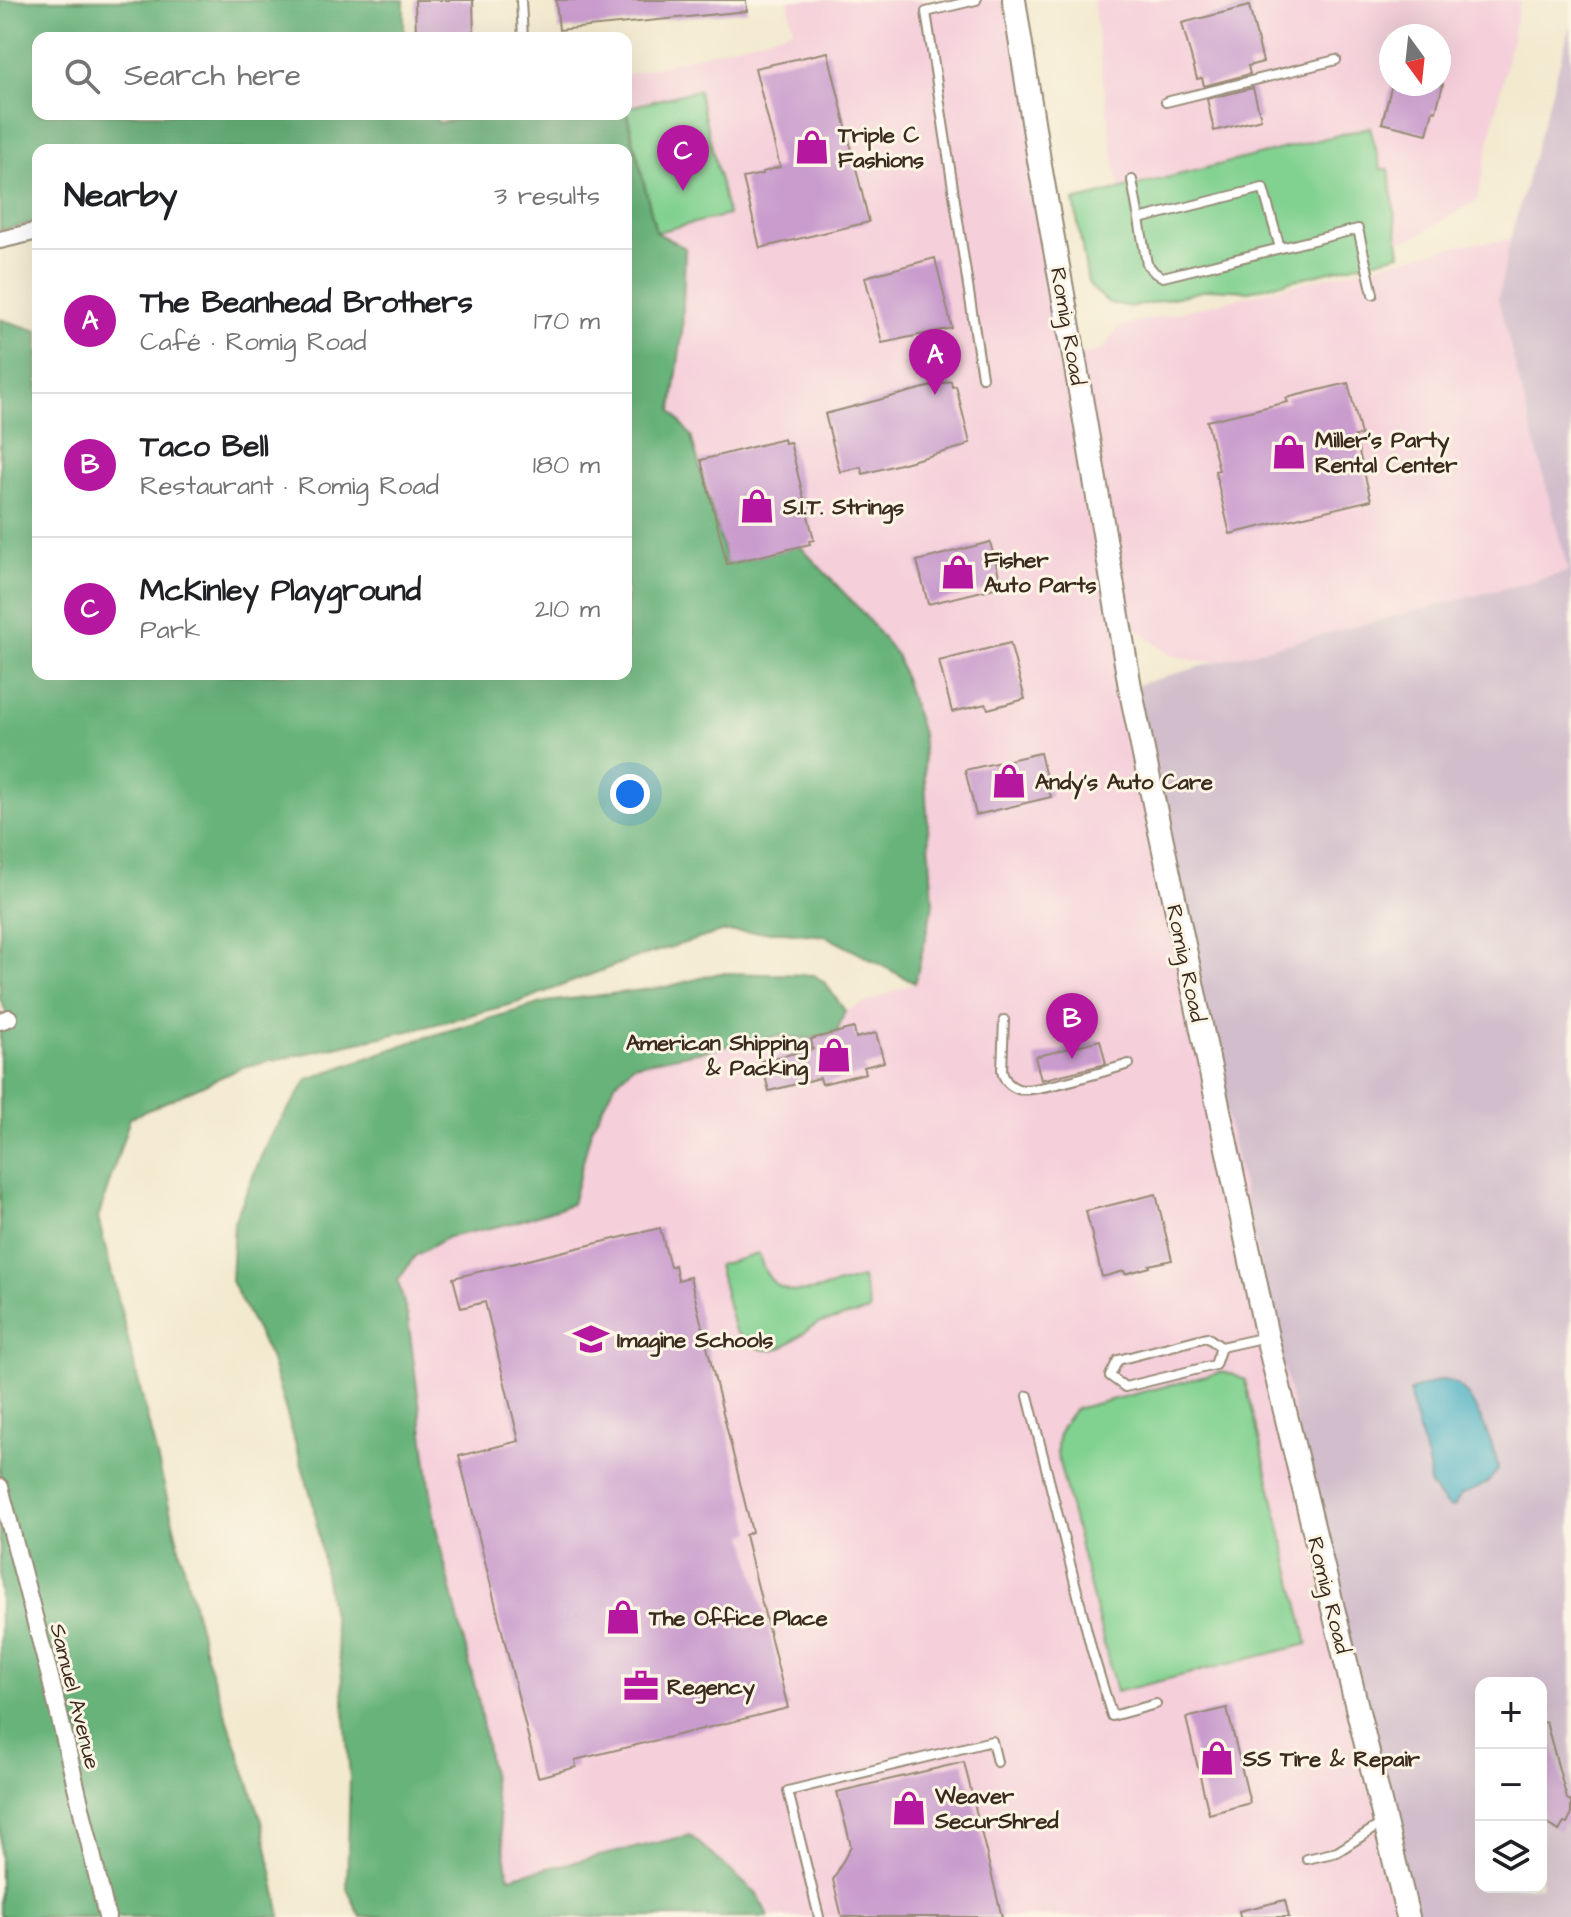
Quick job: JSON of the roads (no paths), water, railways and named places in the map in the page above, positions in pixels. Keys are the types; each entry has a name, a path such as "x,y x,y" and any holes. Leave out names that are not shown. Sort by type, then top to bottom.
{"street":[{"name":"Romig Road","path":"1014,0 1130,687 1267,1337 1408,1917"},
{"path":"0,240 32,232"},
{"name":"Samuel Avenue","path":"0,1487 50,1677 107,1917"}],"lane":[{"path":"521,0 523,32"},
{"path":"976,0 926,12 982,377"},
{"path":"1166,102 1336,60"},
{"path":"1132,180 1147,264 1163,277 1358,229 1373,294"},
{"path":"1139,219 1263,188 1280,248"},
{"path":"1004,1020 1002,1071 1008,1084 1019,1090 1036,1089 1129,1064"},
{"path":"1221,1347 1215,1365 1125,1387 1110,1376 1118,1360 1207,1337 1221,1347 1267,1337"},
{"path":"1028,1396 1092,1651 1112,1716 1156,1704"},
{"path":"819,1917 788,1791 992,1741 997,1762"},
{"path":"1307,1859 1337,1852 1385,1821"}],"water":[{"path":"1440,1380 1455,1384 1468,1396 1490,1440 1498,1470 1481,1486 1460,1495 1451,1508 1430,1486 1429,1467 1411,1403 1410,1391"}],"place":[{"name":"Triple C Fashions","path":"812,147"},
{"name":"McKinley Playground","path":"683,191"},
{"name":"The Beanhead Brothers","path":"935,395"},
{"name":"Miller's Party Rental Center","path":"1289,452"},
{"name":"S.I.T. Strings","path":"757,506"},
{"name":"Fisher Auto Parts","path":"958,572"},
{"name":"Andy's Auto Care","path":"1009,781"},
{"name":"American Shipping & Packing","path":"834,1055"},
{"name":"Taco Bell","path":"1072,1059"},
{"name":"Imagine Schools","path":"591,1339"},
{"name":"The Office Place","path":"623,1617"},
{"name":"Regency","path":"641,1686"},
{"name":"SS Tire & Repair","path":"1217,1758"},
{"name":"Weaver SecurShred","path":"909,1808"}]}
